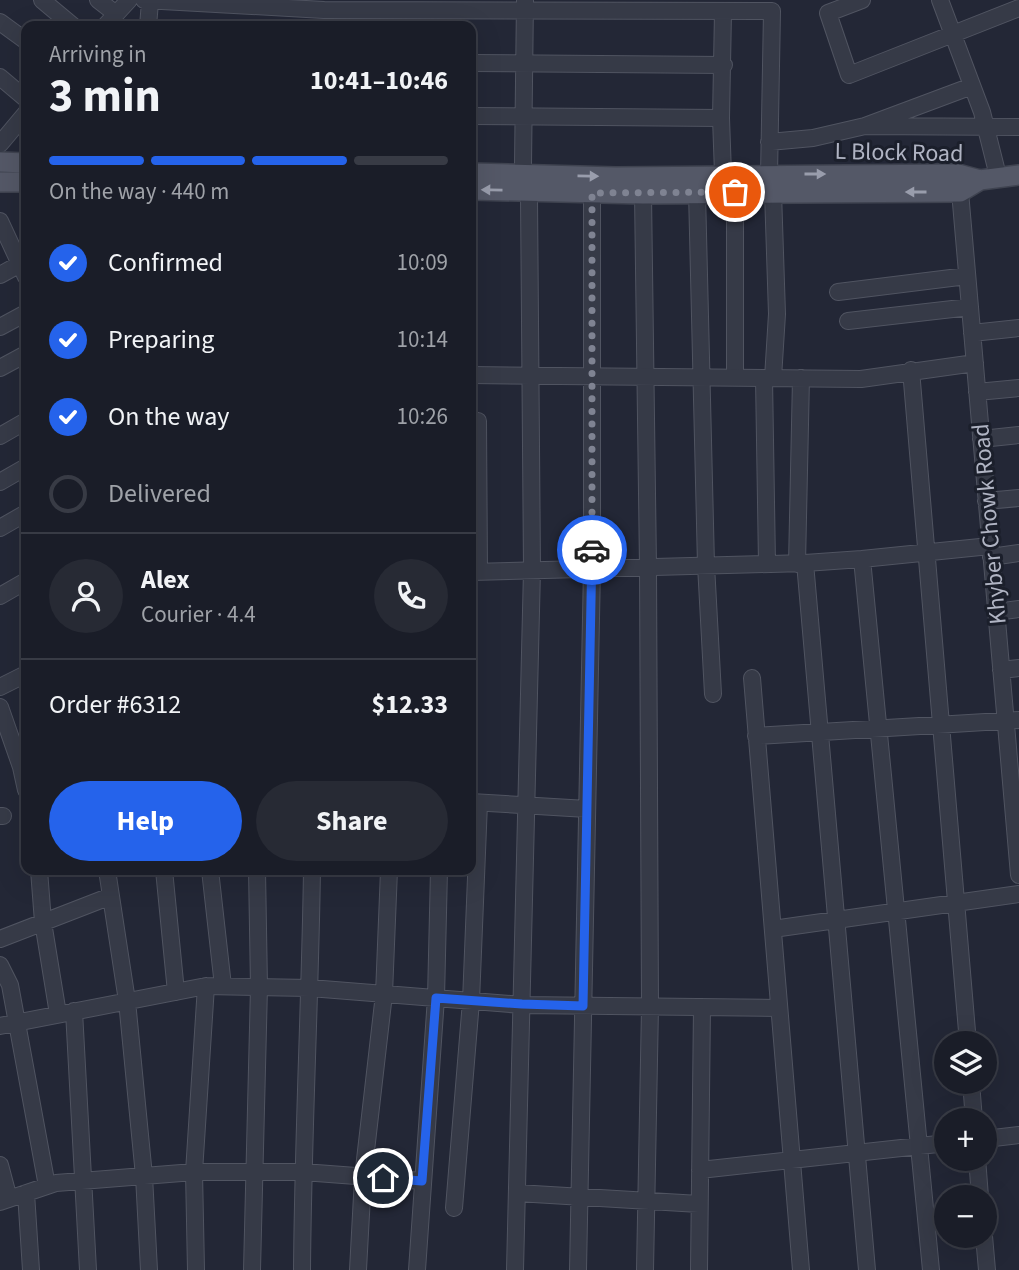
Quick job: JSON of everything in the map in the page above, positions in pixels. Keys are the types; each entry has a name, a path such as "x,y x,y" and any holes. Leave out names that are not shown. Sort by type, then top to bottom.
{"main road":[{"path":"0,162 21,163"},
{"name":"L Block Road","path":"476,174 592,193 735,192 771,183"},
{"name":"L Block Road","path":"476,189 527,183 723,174 771,183 959,183 1019,175"},
{"path":"0,182 21,182"}],"street":[{"path":"42,0 67,21"},
{"path":"98,0 110,20 128,0"},
{"path":"862,0 828,13 849,75 1019,9"},
{"path":"940,0 985,126 989,178"},
{"path":"148,21 147,1 324,12 525,6 772,11 769,142 777,314 769,378 767,564"},
{"path":"515,1270 532,570 527,183 523,164 525,6"},
{"path":"723,12 723,174"},
{"path":"0,22 21,37"},
{"path":"476,63 724,65"},
{"path":"0,77 21,95"},
{"path":"769,142 813,138 865,126 972,86"},
{"path":"476,116 721,118"},
{"path":"3,136 21,118"},
{"path":"865,126 1019,127"},
{"name":"Khyber Chowk Road","path":"959,183 1001,670 1012,721 1019,875"},
{"path":"697,192 706,565 713,694"},
{"path":"735,192 735,378"},
{"path":"579,1270 592,568 592,193"},
{"path":"643,194 650,1007 645,1270"},
{"path":"0,221 21,266"},
{"path":"8,237 21,238"},
{"path":"0,275 21,271"},
{"path":"838,292 967,276"},
{"path":"848,321 970,307"},
{"path":"0,327 21,316"},
{"path":"972,333 1019,328"},
{"path":"0,368 21,357"},
{"path":"476,375 861,379 975,363"},
{"path":"911,370 967,1031"},
{"path":"801,378 801,563 820,730 867,1270"},
{"path":"977,392 1019,388"},
{"path":"476,522 478,421"},
{"path":"0,436 21,424"},
{"path":"981,439 1019,435"},
{"path":"0,482 21,470"},
{"path":"986,501 1019,498"},
{"path":"0,528 21,516"},
{"path":"476,572 801,563 927,552 1019,554"},
{"path":"862,559 930,1270"},
{"path":"0,596 21,585"},
{"path":"996,612 1019,610"},
{"path":"1001,670 1019,668"},
{"path":"0,687 21,676"},
{"path":"752,678 801,1270"},
{"path":"0,707 5,735 21,767"},
{"path":"756,736 820,730 1012,721"},
{"path":"476,803 587,809"},
{"path":"39,875 43,922 66,1013 84,1181 88,1270"},
{"path":"108,875 127,1001 144,1176 149,1270"},
{"path":"164,875 176,992"},
{"path":"196,1270 194,1172 215,986 209,875"},
{"path":"252,1270 259,987 257,875"},
{"path":"302,1270 312,875"},
{"path":"358,1270 363,1177 384,994 389,875"},
{"path":"417,1270 436,998 439,875"},
{"path":"454,1208 471,1001 474,875"},
{"path":"772,929 1019,894"},
{"path":"0,939 111,897"},
{"path":"0,965 10,985 8,1024 47,1186"},
{"path":"8,1024 215,986 310,988 522,1004 779,1009"},
{"path":"699,1270 702,1007"},
{"path":"997,1138 1019,1135"},
{"path":"700,1170 934,1144"},
{"path":"0,1165 4,1200 47,1186 194,1172 303,1172 422,1181"},
{"path":"26,1193 31,1270"},
{"path":"517,1193 699,1204"},
{"path":"985,1248 986,1270"}],"way so far":[{"path":"592,550 592,193 735,192"}],"route":[{"path":"383,1178 422,1181 436,998 583,1006 592,550"}]}
